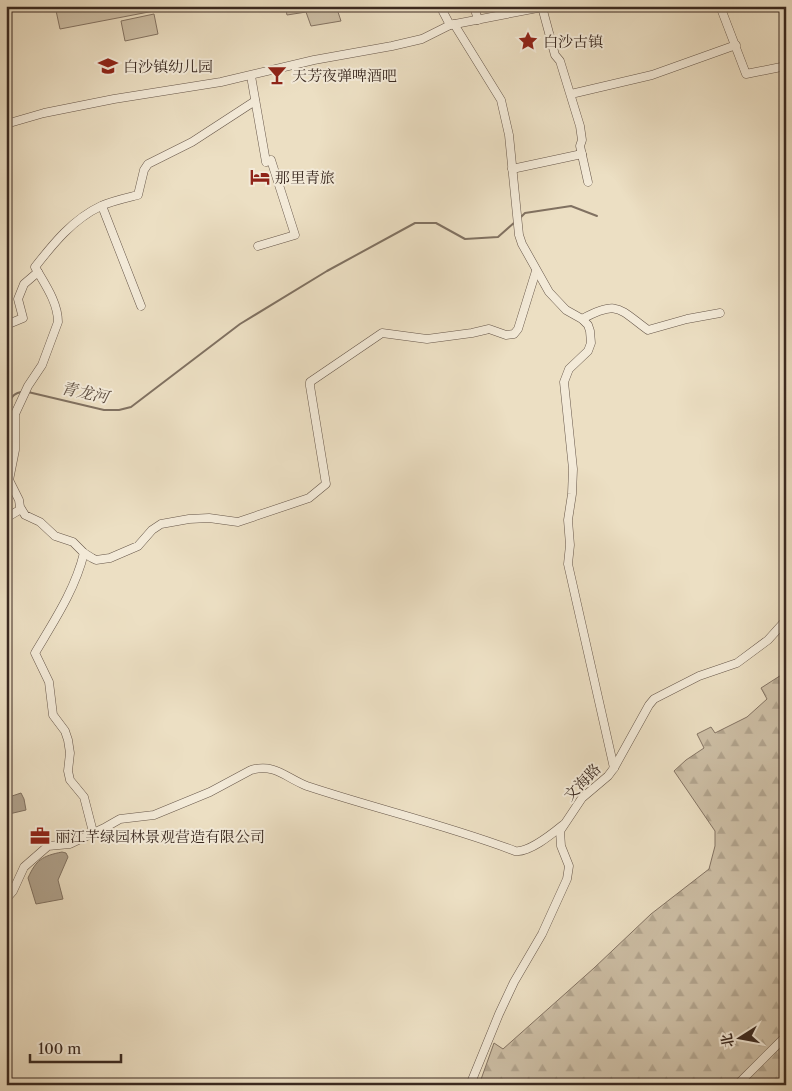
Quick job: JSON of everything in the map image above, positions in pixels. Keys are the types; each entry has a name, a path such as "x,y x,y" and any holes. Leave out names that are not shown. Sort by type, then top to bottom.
{"street":[{"path":"440,6 501,100 509,135 519,236 536,271 549,292 566,310 582,319 588,325 590,332 590,347 588,351 569,369 564,382 573,463 572,494 568,520 570,544 568,564 614,768"},
{"path":"474,6 478,20"},
{"path":"720,6 746,74 786,66"},
{"path":"6,124 53,111 251,76 314,60 422,40 452,25 545,7 555,55 560,60 582,133 580,146 588,182"},
{"path":"571,94 652,75 736,45"},
{"path":"251,76 266,162 271,160 295,235 258,246"},
{"path":"255,101 192,142 146,166 138,195 102,206 84,216 59,237 35,267 54,304 58,322 42,365 28,386 14,418 15,450 8,478 25,515 38,520 55,536 75,544 84,554 96,560 110,558 138,546 153,528 161,524 209,518 238,522 313,495 326,484 310,382 380,334 427,339 489,329 506,335 514,334 517,331 536,271"},
{"path":"512,169 582,154"},
{"path":"102,206 142,306"},
{"path":"6,326 23,318 18,299 25,282 38,272"},
{"path":"582,319 609,308 616,308 648,330 687,319 720,313"},
{"path":"6,518 21,509"},
{"path":"84,554 80,569 70,591 35,653 49,682 53,715 65,731 68,740 70,753 68,771 70,780 84,797 93,832"},
{"name":"文海路","path":"470,1085 498,1014 542,934 567,879 569,866 560,839 563,825 582,798 610,774 654,699 699,676 737,663 768,640 786,620"},
{"path":"6,899 13,891 24,867 44,848 52,844 70,844 120,819 149,816 186,802 251,770 264,767 274,769 304,785 430,822 520,852 529,849 563,825"},
{"path":"737,1085 786,1036"}],"green space":[{"path":"55,6 153,6 154,11 60,29"},
{"path":"285,6 336,6 341,21 311,26 306,12 287,15"},
{"path":"154,14 158,34 125,41 121,21"},
{"path":"786,672 786,1085 479,1085 494,1043 503,1049 651,914 709,869 715,846 715,831 674,771 704,748 697,734 711,727 715,733 747,717 767,699 761,688"}],"shaded area":[{"path":"21,793 26,810 9,814 6,798"},
{"path":"62,852 66,853 68,857 58,880 63,899 36,904 28,878 31,872 37,863 45,857"}],"waterway":[{"path":"521,217 525,213 571,206 597,216"},
{"path":"28,392 104,410 119,410 131,407 240,324 327,271 415,223 436,223 465,239 498,237 515,222"},
{"name":"青龙河","path":"11,431 10,401 17,393 23,392"},
{"name":"青龙河","path":"6,469 9,463"}],"place":[{"name":"白沙古镇","path":"528,41"},
{"name":"白沙镇幼儿园","path":"108,66"},
{"name":"天芳夜弹啤酒吧","path":"277,75"},
{"name":"那里青旅","path":"260,177"},
{"name":"丽江芊绿园林景观营造有限公司","path":"40,836"}]}
